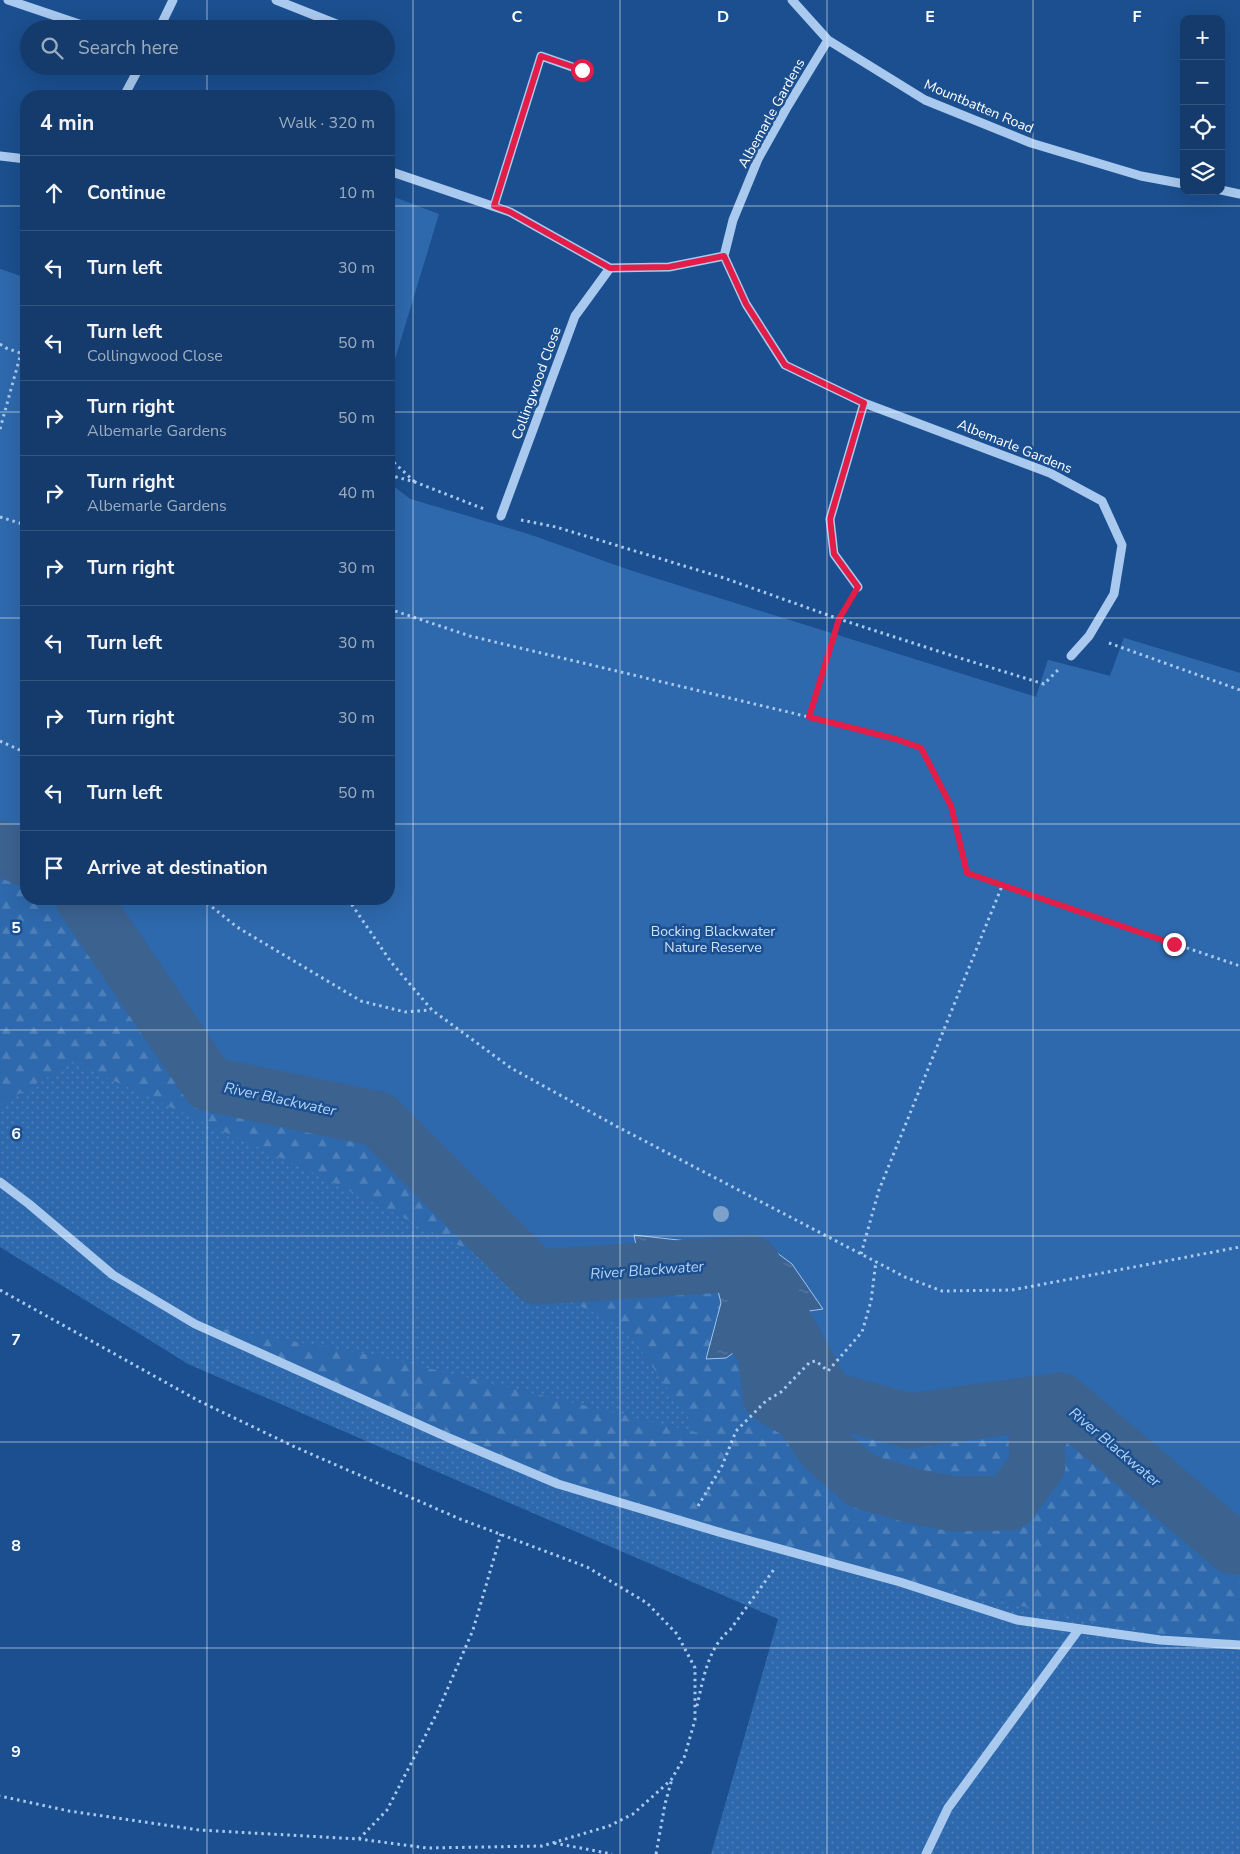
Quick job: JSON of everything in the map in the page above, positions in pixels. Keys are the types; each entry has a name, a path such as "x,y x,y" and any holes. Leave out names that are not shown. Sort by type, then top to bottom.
{"street":[{"path":"8,0 67,20"},
{"path":"163,20 173,0"},
{"path":"276,0 326,20"},
{"name":"Mountbatten Road","path":"792,0 828,40 925,100 1031,143 1141,176 1180,183"},
{"name":"Albemarle Gardens","path":"828,40 758,159 733,220 724,256 746,304 785,365 864,403 1050,473 1102,501 1122,545 1114,594 1089,636 1071,656"},
{"path":"494,206 541,56 582,70"},
{"path":"127,90 135,75"},
{"path":"0,156 20,158"},
{"path":"395,174 510,212 610,268 669,267 724,256"},
{"path":"1225,191 1240,194"},
{"name":"Collingwood Close","path":"501,516 575,316 610,268"},
{"path":"858,587 834,554 830,519 864,403"},
{"path":"0,1182 113,1275 195,1324 449,1438 558,1484 688,1523 900,1582 1017,1620 1160,1640 1240,1646"},
{"path":"926,1854 948,1808 1079,1629"}],"path":[{"path":"0,344 20,353 0,429"},
{"path":"395,463 416,482"},
{"path":"395,477 416,482 501,516 556,527 724,578 839,619 1044,684 1071,656"},
{"path":"0,517 20,523"},
{"path":"809,717 839,619 858,587"},
{"path":"395,611 470,636 809,717 896,739 921,748 951,806 967,873 1240,966"},
{"path":"1089,636 1240,690"},
{"path":"0,741 20,750"},
{"path":"861,1254 879,1190 1002,886"},
{"path":"210,905 237,927 361,1001 405,1012 432,1010"},
{"path":"352,905 391,962 432,1010 511,1068 905,1277 942,1291 978,1292 1012,1290 1240,1247"},
{"path":"688,1523 722,1466 736,1431 766,1401 781,1392 810,1362 816,1361 828,1371 862,1332 871,1301 876,1261"},
{"path":"0,1290 199,1401 295,1447 460,1519 587,1567 648,1603 677,1634 695,1668 696,1720 684,1758 673,1776 633,1814 609,1826 542,1846 427,1848 359,1839 199,1830 70,1811 0,1796"},
{"path":"359,1839 387,1810 438,1713 473,1630 501,1534"},
{"path":"695,1712 708,1664 720,1637 730,1630 787,1551"},
{"path":"656,1854 665,1804 673,1776"},
{"path":"553,1842 612,1854"}],"green space":[{"path":"395,197 439,214 395,359"},
{"path":"0,269 20,276 20,905 395,905 395,488 410,499 528,534 632,571 1036,697 1048,660 1110,676 1124,638 1240,673 1240,1854 711,1854 778,1619 188,1364 0,1247"},
{"path":"0,269 20,276 20,856 0,848"},
{"name":"Bocking Blackwater Nature Reserve","path":"395,488 410,499 528,534 632,571 1036,697 1048,660 1110,676 1124,638 1240,673 1240,1547 1233,1547 1060,1400 909,1421 826,1398 752,1263 537,1277 378,1119 209,1084 87,905 395,905"},
{"path":"0,848 20,856 20,905 87,905 209,1084 378,1119 537,1277 752,1263 826,1399 909,1421 1060,1400 1232,1547 1240,1547 1240,1643 1191,1642 876,1575 558,1484 195,1324 377,1356 699,1433 626,1329 318,1175 73,1062 0,1105"}],"water":[{"path":"634,1235 749,1248 769,1247 792,1264 823,1309 747,1320 739,1334 742,1347 726,1358 706,1359 721,1303 715,1279 669,1249 636,1245"}],"waterway":[{"name":"River Blackwater","path":"0,848 20,856"},
{"name":"River Blackwater","path":"87,905 209,1084 378,1119 537,1277 752,1263 826,1398 909,1421 1060,1400 1233,1547 1240,1547"},
{"path":"744,1325 765,1349 770,1396 801,1414 824,1448 862,1481 913,1496 953,1504 1009,1503 1038,1465 1036,1442 1060,1400"}],"route":[{"path":"582,70 541,56 494,206 510,212 610,268 669,267 724,256 746,304 785,365 864,403 830,519 834,554 858,587 839,619 809,717 896,739 921,748 951,806 967,873 1174,944"}]}
